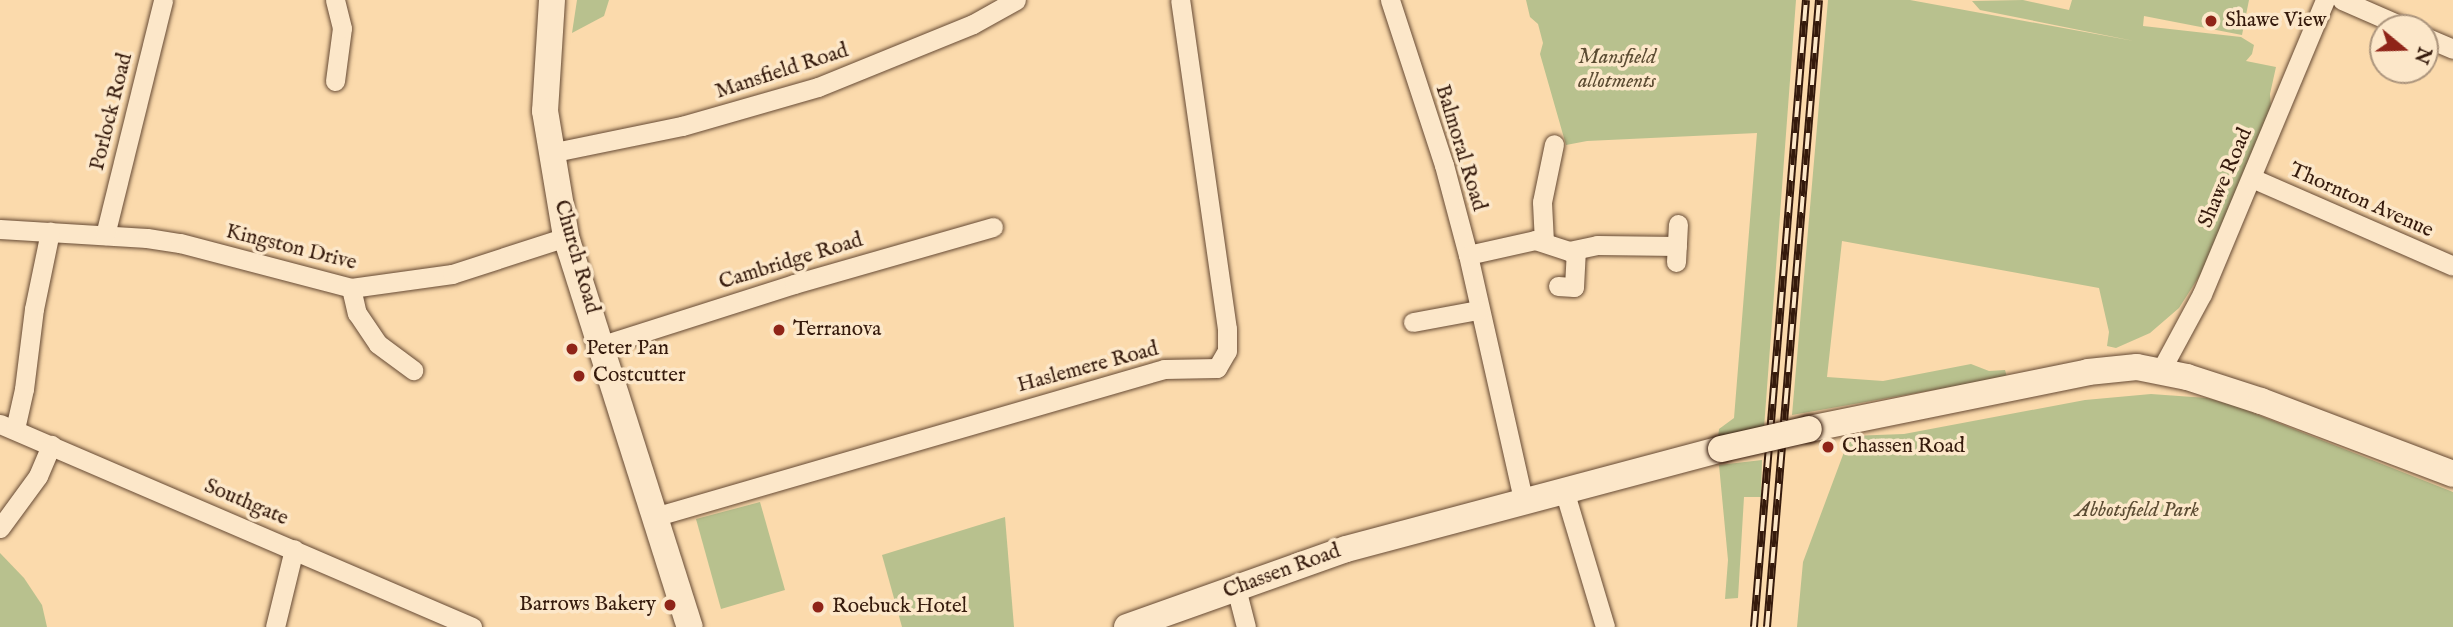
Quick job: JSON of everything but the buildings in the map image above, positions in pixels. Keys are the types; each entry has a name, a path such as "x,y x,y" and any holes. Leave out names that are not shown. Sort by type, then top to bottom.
{"street":[{"name":"Porlock Road","path":"105,235 163,0"},
{"path":"335,0 342,28 335,81"},
{"name":"Church Road","path":"552,0 545,72 545,111 566,236 603,345 690,627"},
{"name":"Mansfield Road","path":"550,153 681,126 818,87 973,24 1016,0"},
{"name":"Haslemere Road","path":"654,517 1164,369 1217,368 1227,351 1227,330 1180,0"},
{"name":"Balmoral Road","path":"1390,0 1441,155 1468,255 1478,310 1523,500"},
{"name":"Shawe Road","path":"2161,370 2202,294 2325,0"},
{"path":"2342,0 2374,14"},
{"path":"1544,242 1542,202 1554,144"},
{"name":"Thornton Avenue","path":"2252,178 2453,266"},
{"path":"1468,255 1524,241 1544,242 1561,250 1576,251 1597,245 1676,254 1678,224"},
{"name":"Cambridge Road","path":"603,345 794,284 993,228"},
{"name":"Kingston Drive","path":"0,229 105,235 180,243 351,288 452,274 566,236"},
{"path":"7,426 24,390 34,309 50,232"},
{"path":"1558,286 1574,287 1576,251"},
{"path":"351,288 357,313 378,344 413,370"},
{"path":"1413,322 1478,310"},
{"name":"Chassen Road","path":"1127,627 1338,551 1523,500 1809,429 2088,372 2137,367 2161,370 2261,401 2453,474"},
{"name":"Southgate","path":"7,426 472,627"},
{"path":"0,528 38,476 51,446"},
{"path":"1564,490 1605,627"},
{"path":"275,627 294,549"},
{"path":"1236,588 1246,627"}],"green space":[{"path":"577,0 609,0 604,16 572,33"},
{"name":"Mansfield allotments","path":"1526,0 1796,0 1764,428 1718,438 1719,429 1734,418 1757,133 1587,141 1566,145 1540,54 1543,43 1538,24 1530,17"},
{"path":"1828,0 1910,0 2134,41 1980,10 1972,1 2023,0 2069,10 2072,0 2249,0 2242,35 2144,16 2143,26 2241,37 2254,45 2252,54 2246,61 2276,67 2270,94 2271,107 2209,261 2179,308 2150,333 2116,348 2107,346 2109,332 2099,288 1842,241 1827,377 1883,381 1971,364 1989,371 2005,370 2007,377 1792,415"},
{"name":"Abbotsfield Park","path":"2151,394 2207,398 2238,407 2453,492 2453,627 1797,627 1803,562 1850,436 1904,434 2085,400"},
{"path":"1762,460 1761,497 1744,497 1738,598 1725,599 1728,560 1719,465"},
{"path":"760,502 785,590 721,609 696,519"},
{"path":"1005,517 1014,627 902,627 882,555"},
{"path":"0,553 24,578 42,605 47,627 0,627"}],"railway":[{"path":"1754,627 1806,0"},
{"path":"1767,627 1819,0"}],"place":[{"name":"Shawe View","path":"2211,21"},
{"name":"Terranova","path":"779,330"},
{"name":"Peter Pan","path":"572,349"},
{"name":"Costcutter","path":"579,376"},
{"name":"Chassen Road","path":"1828,447"},
{"name":"Barrows Bakery","path":"670,605"},
{"name":"Roebuck Hotel","path":"818,607"}]}
